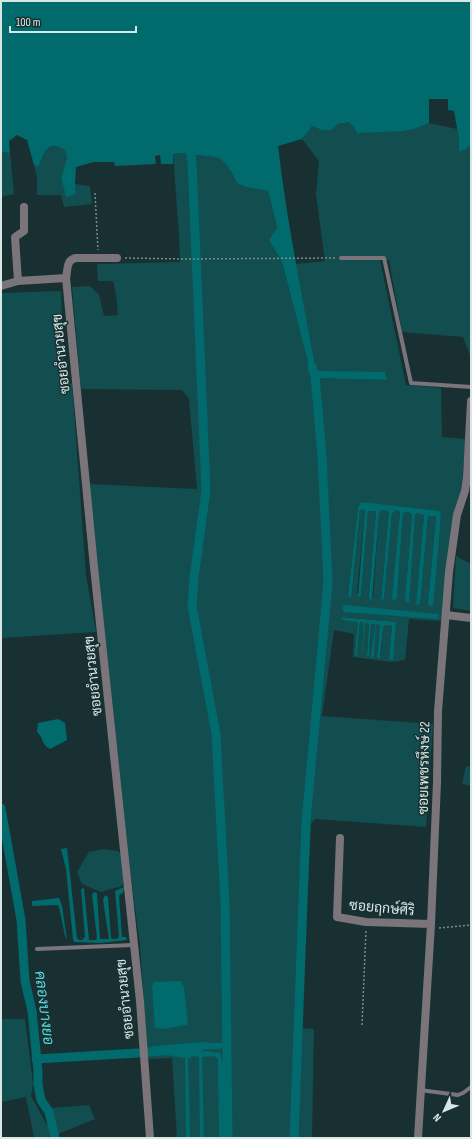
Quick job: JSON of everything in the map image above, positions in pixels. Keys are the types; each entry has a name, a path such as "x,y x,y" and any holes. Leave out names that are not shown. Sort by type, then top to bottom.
{"street":[{"path":"18,281 15,237 24,231 24,207"},
{"name":"ซอยอำนวยสุข","path":"117,258 71,259 66,278 133,945 140,1001 150,1138"},
{"path":"1,286 18,281 66,278"},
{"name":"ซอยเพชรหึงษ์ 22","path":"418,1138 431,926 437,782 438,711 449,572 457,515 465,491 467,477 471,401"},
{"path":"446,615 471,618"},
{"name":"ซอยฤกษ์ศิริ","path":"340,838 338,917 366,922 431,926"}],"lane":[{"path":"341,258 384,258 410,383 471,387"},
{"path":"37,949 133,945"},
{"path":"420,1090 458,1095 464,1093 471,1086"}],"path":[{"path":"95,193 98,258"},
{"path":"117,258 341,258"},
{"path":"362,1025 366,922"},
{"path":"431,926 471,925"}],"shaded area":[{"path":"1,1 471,1 471,144 466,149 459,152 459,139 454,111 448,110 448,99 429,99 429,123 414,129 403,131 357,133 349,122 338,124 331,130 321,130 312,126 302,139 278,146 290,231 316,371 385,372 387,380 312,378 282,262 269,240 277,228 268,191 246,187 237,183 228,167 219,158 187,154 173,154 173,164 161,164 160,155 155,156 156,164 115,166 114,162 94,162 76,167 76,194 66,197 61,178 67,157 65,150 55,146 47,149 42,156 39,167 34,165 27,140 17,135 9,141 10,153 1,152"},
{"path":"349,122 354,127 414,129 429,123 457,129 459,139 466,149 471,144 471,358 463,337 402,332 389,260 380,260 406,385 441,388 442,437 466,439 461,491 457,505 442,621 409,619 405,660 392,662 353,657 354,634 334,630 322,716 433,724 426,827 315,819 311,824 301,1028 314,1029 312,1138 177,1138 172,1058 148,1059 140,945 131,877 89,484 197,489 189,399 182,390 81,389 72,287 90,286 99,295 104,316 118,315 113,281 98,281 97,264 180,262 173,154 219,158 231,171 237,183 246,187 268,191 277,229 269,240 282,262 312,378 387,380 385,372 316,372 295,264 325,261 316,194 319,161 302,139 311,126 321,130","holes":["361,502 441,515 428,603 436,515 428,516 421,596 416,604 424,515 417,513 415,515 408,602 405,599 412,514 408,512 403,513 397,598 394,601 400,512 395,510 392,513 384,599 381,600 389,510 381,510 379,513 373,599 369,595 376,511 368,510 361,596 357,593 365,510 360,508 350,598 348,596 358,507","341,617 396,622 389,659 392,626 385,625 383,627 381,656 378,658 377,653 380,624 376,624 374,657 371,657 375,624 371,623 370,646 367,656 369,623 365,622 362,646 363,622 360,621 357,655 358,621","201,1042 223,1043 154,1046"]},
{"path":"59,145 66,150 67,157 61,178 66,196 76,194 75,184 90,186 92,204 64,207 61,195 37,195 37,177 34,165 39,167 44,152 50,147"},
{"path":"1,152 10,153 14,194 1,197"},
{"path":"61,291 64,379 72,384 86,575 96,632 1,638 1,293"},
{"path":"361,502 439,511 441,515 433,605 430,606 428,603 436,516 428,516 419,605 416,604 424,515 417,513 415,515 409,602 406,602 405,599 412,514 408,512 403,513 397,598 394,601 392,599 400,512 396,510 392,513 384,599 381,600 389,511 381,510 379,513 372,600 369,598 369,595 376,511 368,511 361,596 358,597 365,510 360,509 351,598 348,596 358,507"},
{"path":"456,556 471,564 471,611 453,608"},
{"path":"344,605 439,615 438,619 344,612 342,609"},
{"path":"341,617 396,622 393,660 389,659 392,626 385,625 383,627 380,659 377,657 380,625 376,624 374,657 372,658 375,624 371,624 369,655 367,656 369,624 365,622 362,656 363,623 360,621 356,656 358,622 343,620"},
{"path":"58,719 65,723 67,740 50,749 43,743 41,736 37,732 38,723"},
{"path":"466,766 471,767 471,786 462,784"},
{"path":"67,848 77,938 82,940 85,937 81,889 84,888 89,940 96,940 92,895 94,892 97,893 100,939 109,939 103,900 105,895 108,897 111,938 117,939 119,936 115,891 124,887 123,893 119,896 122,937 126,937 127,940 101,943 74,942 66,869 61,849"},
{"path":"103,849 118,851 122,858 124,873 122,886 101,892 82,884 77,872 89,852"},
{"path":"59,898 62,906 67,940 58,905 32,906 32,901"},
{"path":"181,981 184,987 188,1025 162,1029 155,1028 152,987 154,982"},
{"path":"1,1019 25,1019 33,1084 31,1096 48,1127 50,1138 34,1138 26,1097 1,1102"},
{"path":"201,1042 223,1043 225,1047 219,1049 153,1050 152,1046"},
{"path":"207,1051 220,1053 223,1064 224,1138 219,1138 218,1059 214,1056 202,1057 204,1138 200,1138 199,1057 193,1056 188,1059 190,1138 186,1138 185,1058 166,1055"},
{"path":"89,1105 95,1119 58,1134 51,1108"}],"waterway":[{"path":"189,143 192,162 206,490 194,578 192,606 216,734 225,903 228,1138"},
{"path":"294,1138 306,822 328,582 322,456 315,376 312,367"},
{"name":"คลองบางยอ","path":"1,808 21,920 25,981 32,1011 38,1085 41,1100 49,1112 55,1138"},
{"path":"148,1052 199,1048"},
{"path":"36,1059 138,1053"}]}
